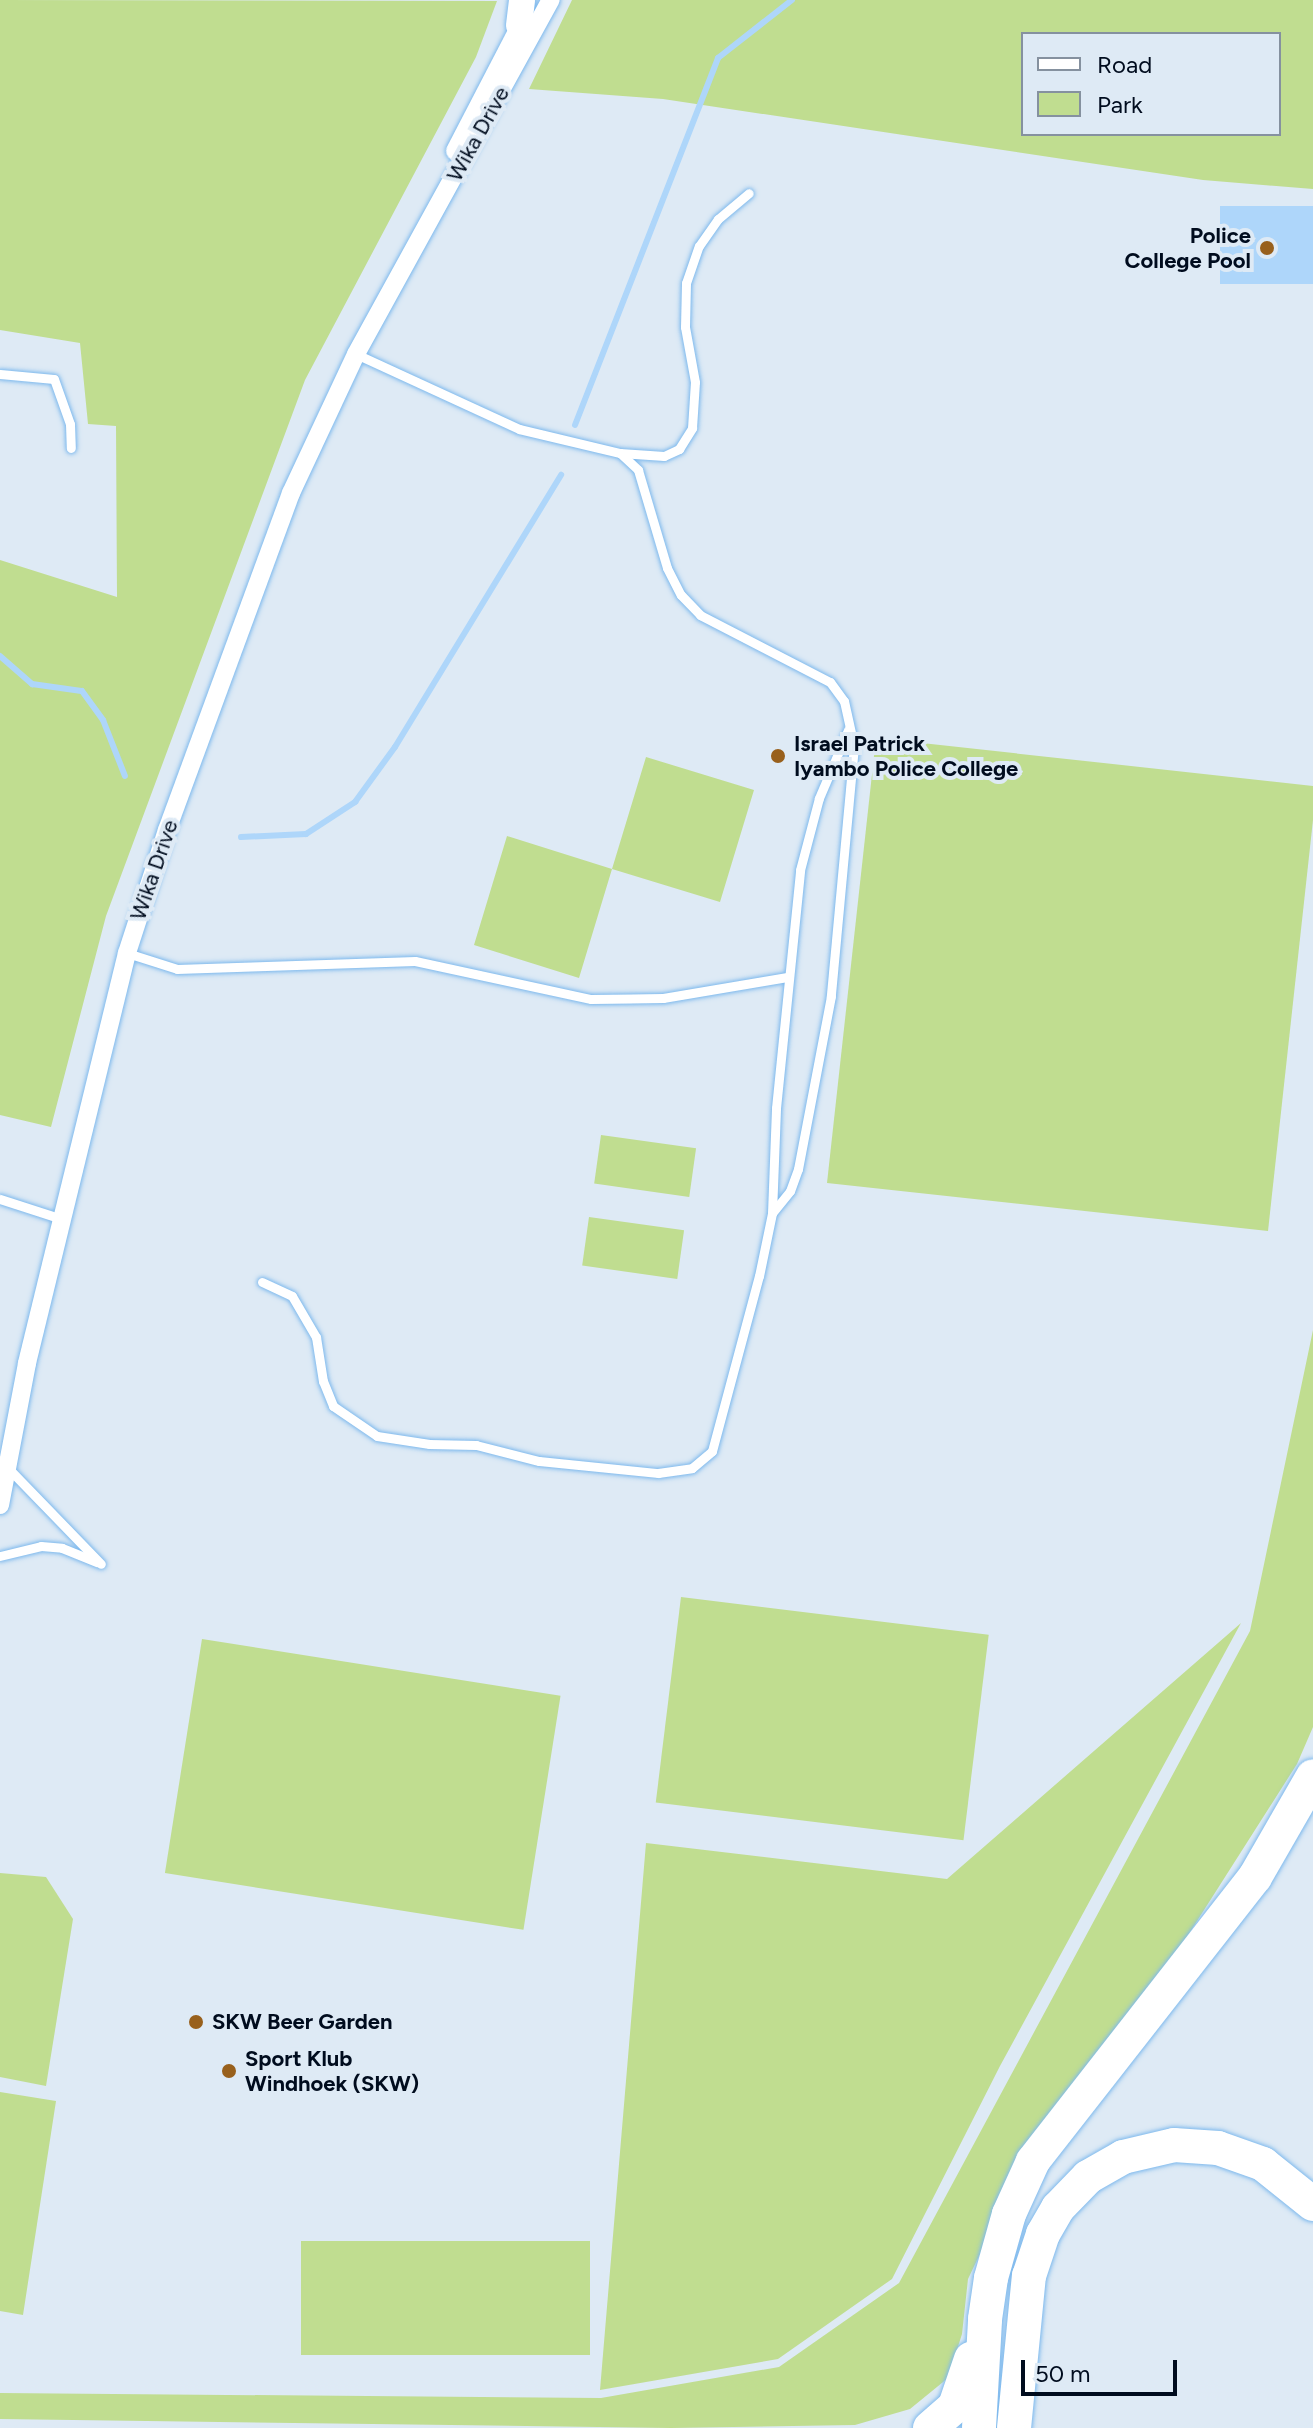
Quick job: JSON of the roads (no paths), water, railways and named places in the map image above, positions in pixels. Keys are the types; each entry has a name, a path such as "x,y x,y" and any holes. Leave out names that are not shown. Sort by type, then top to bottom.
{"highway":[{"path":"979,2428 985,2319 991,2278 1009,2214 1033,2161 1255,1877 1313,1776"},
{"path":"1014,2428 1029,2276 1043,2234 1058,2208 1088,2177 1123,2157 1174,2145 1218,2148 1263,2164 1313,2204"},
{"path":"930,2428 955,2406 985,2319"}],"street":[{"name":"Wika Drive","path":"403,267 426,209 520,13 534,0"},
{"name":"Wika Drive","path":"0,1505 27,1363 127,953 167,830 291,493 356,354 551,0"}],"lane":[{"path":"356,354 519,429 620,453 664,456 679,449 692,428 695,382 685,327 686,283 699,246 712,228 749,193"},
{"path":"0,374 54,379 70,424 71,448"},
{"path":"620,453 638,470 667,568 681,595 700,615 830,682 844,701 854,746 831,996 798,1169 790,1191 772,1213"},
{"path":"262,1282 292,1296 316,1337 323,1381 333,1406 377,1436 429,1444 476,1445 539,1461 676,1473 692,1468 712,1451 720,1431 772,1213 787,977 800,870 819,798 848,730"},
{"path":"127,953 177,969 415,961 591,999 663,998 787,977"},
{"path":"0,1199 62,1219"},
{"path":"0,1556 41,1546 62,1548 101,1564 9,1469"}],"water":[{"name":"Police College Pool","path":"1220,206 1313,206 1313,284 1220,284"}],"waterway":[{"path":"575,425 718,58 792,0"},
{"path":"241,837 306,834 355,802 395,747 561,475"},
{"path":"0,656 32,684 82,691 103,720 125,776"}],"place":[{"name":"Police College Pool","path":"1267,248"},
{"name":"Israel Patrick Iyambo Police College","path":"778,756"},
{"name":"SKW Beer Garden","path":"196,2022"},
{"name":"Sport Klub Windhoek (SKW)","path":"229,2071"}]}
